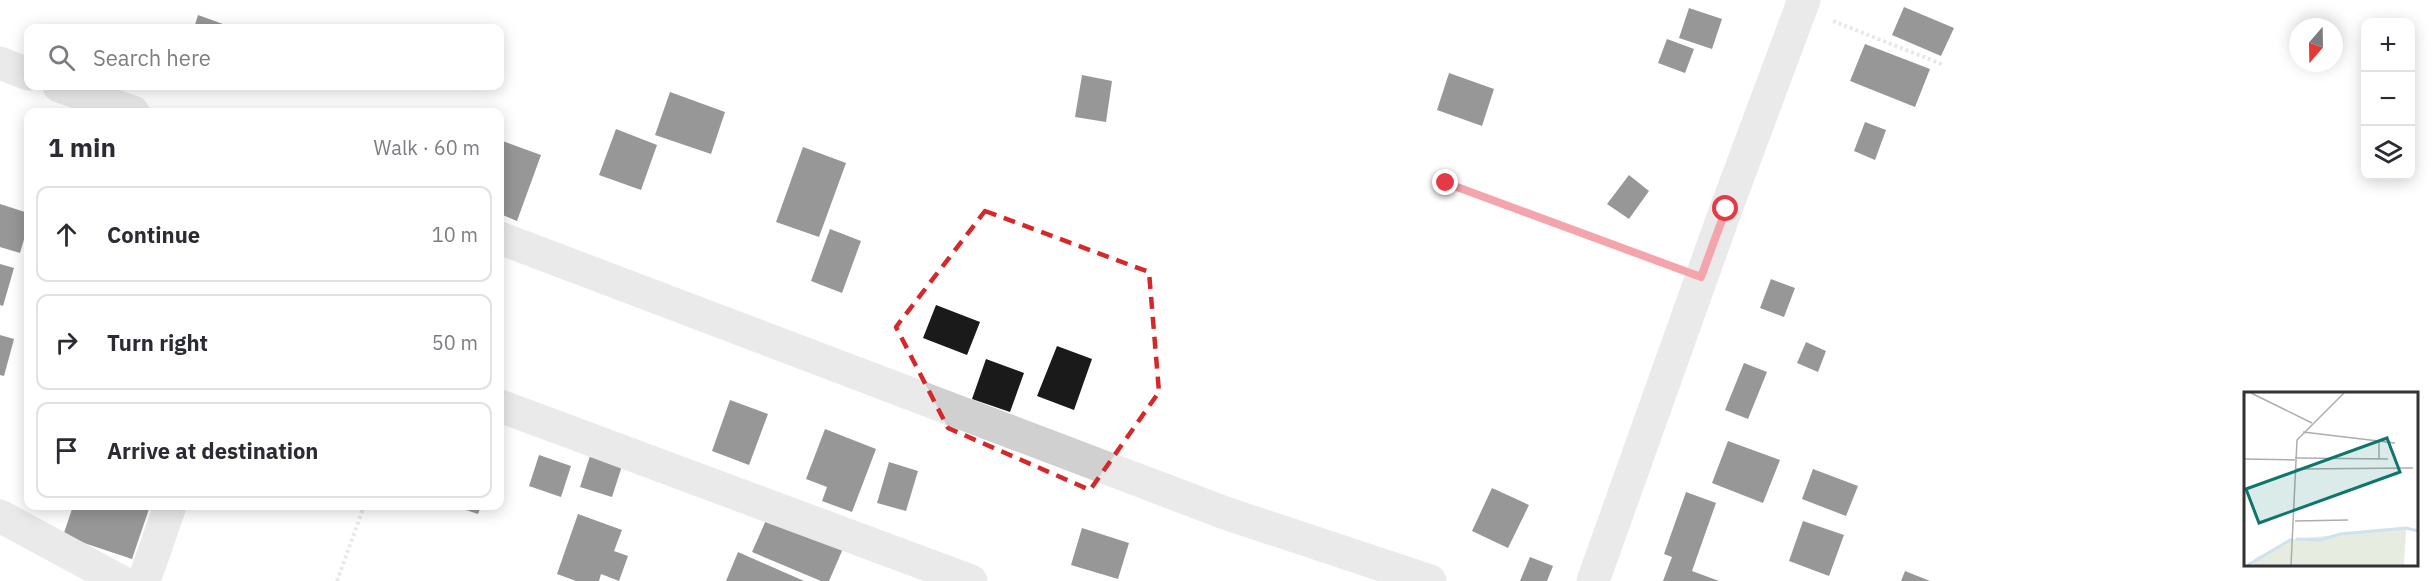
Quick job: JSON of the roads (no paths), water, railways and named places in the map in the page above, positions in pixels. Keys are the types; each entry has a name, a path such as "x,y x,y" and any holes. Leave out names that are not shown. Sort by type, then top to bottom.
{"street":[{"path":"1593,581 1701,277 1803,4"},
{"path":"0,63 24,72"},
{"path":"70,90 122,108"},
{"path":"504,240 1225,513 1430,581"},
{"path":"504,407 971,581"},
{"path":"144,581 169,510"},
{"path":"0,516 120,581"}]}
